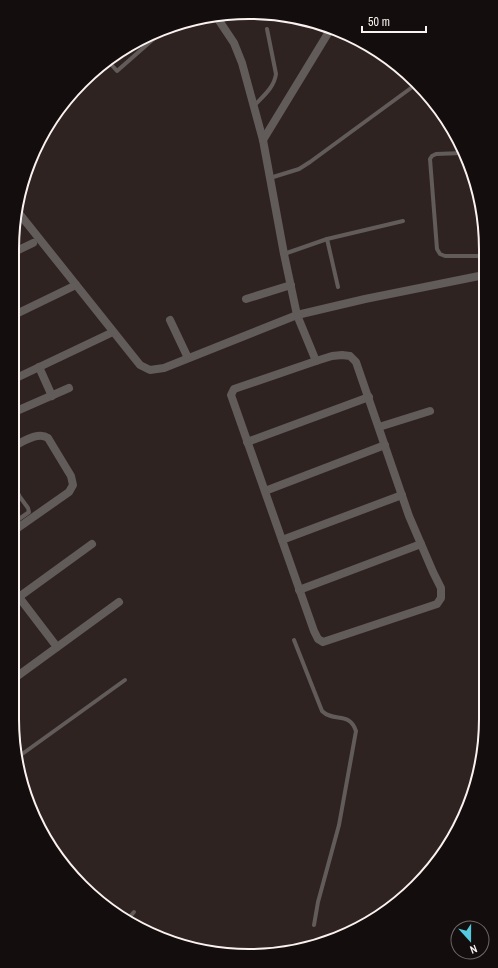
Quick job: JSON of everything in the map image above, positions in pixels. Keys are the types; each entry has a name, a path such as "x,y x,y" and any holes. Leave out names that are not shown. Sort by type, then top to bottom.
{"street":[{"path":"219,21 234,43 242,63 263,140 297,315 316,361"},
{"path":"263,140 328,33"},
{"path":"21,216 140,365 150,370 164,368 297,315 372,297 479,275"},
{"path":"19,249 32,243"},
{"path":"19,313 76,285"},
{"path":"246,299 291,285"},
{"path":"170,320 188,358"},
{"path":"19,377 113,332"},
{"path":"342,355 350,356 356,362 402,495 421,544 441,588 441,598 437,604 323,642 318,639 314,631 231,395 234,389 316,361 332,356 342,355"},
{"path":"40,367 52,396"},
{"path":"19,411 69,388"},
{"path":"247,442 369,397"},
{"path":"379,427 430,411"},
{"path":"19,444 36,436 44,435 48,438 70,476 73,485 69,492 19,527"},
{"path":"265,491 385,445"},
{"path":"282,540 402,495"},
{"path":"19,596 92,544"},
{"path":"300,590 421,544"},
{"path":"19,675 119,602"},
{"path":"19,604 57,647"}],"lane":[{"path":"254,106 275,81 276,74 267,29"},
{"path":"112,65 117,71 151,41"},
{"path":"270,178 299,169 412,88"},
{"path":"458,153 436,154 430,159 437,249 440,254 445,256 479,256"},
{"path":"284,254 326,239 403,221"},
{"path":"326,239 338,287"},
{"path":"19,495 29,512 19,519"},
{"path":"294,640 322,711 327,716 349,720 354,724 356,731 339,825 318,902 314,925"},
{"path":"22,754 125,680"},
{"path":"131,916 134,912"}]}
